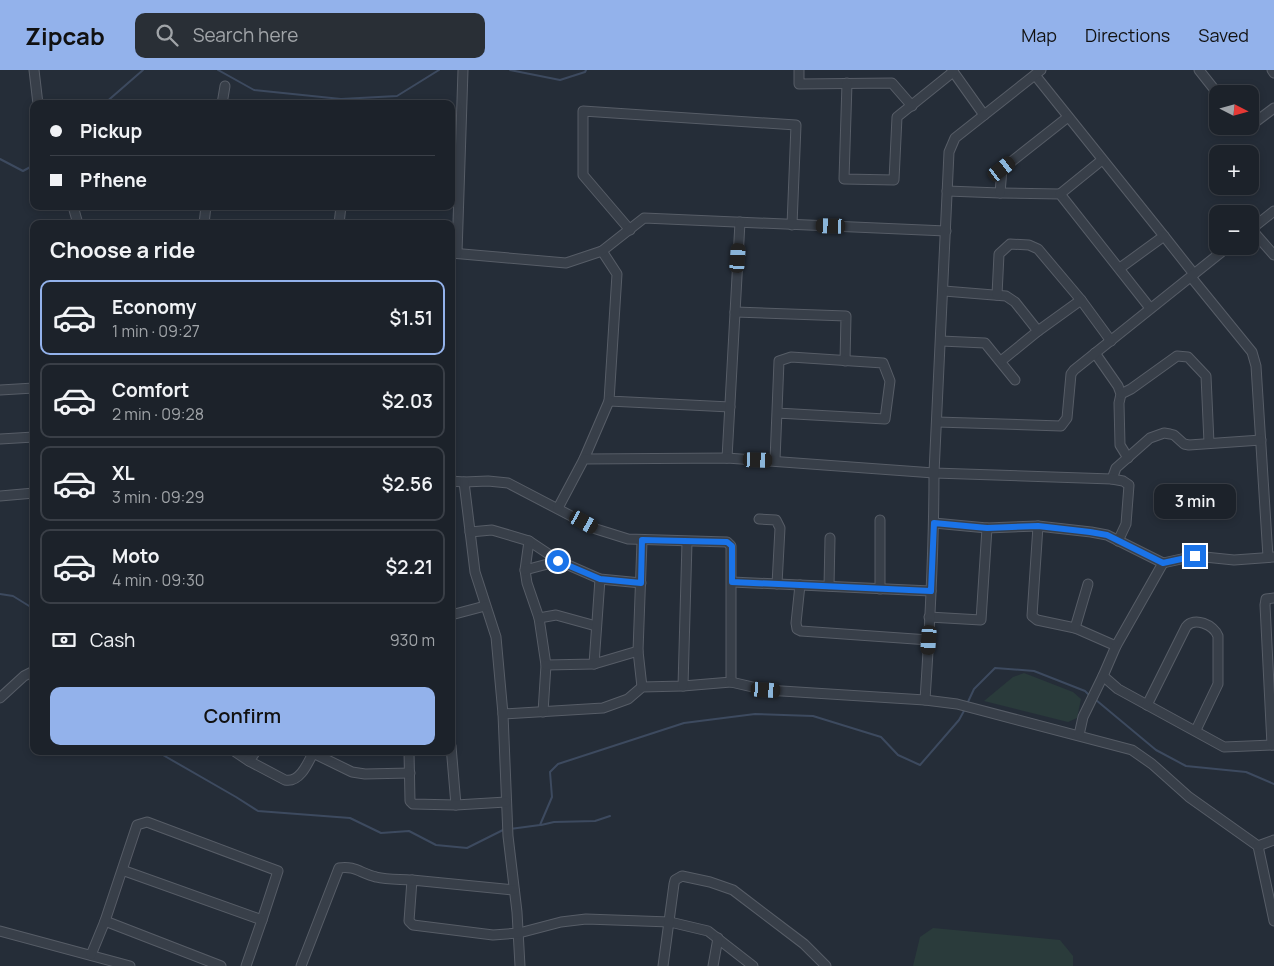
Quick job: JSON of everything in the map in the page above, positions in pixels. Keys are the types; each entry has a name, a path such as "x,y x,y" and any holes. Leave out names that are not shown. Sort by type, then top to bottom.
{"street":[{"path":"34,70 38,100"},
{"path":"455,233 463,70"},
{"path":"799,70 799,84 892,83 912,106"},
{"path":"1199,70 1211,85"},
{"path":"847,83 844,179 894,180 897,117 953,71 984,115"},
{"path":"925,700 949,152 955,138 1038,73 1068,117 1164,236 1252,352 1256,366 1261,440 1269,507 1271,557 1234,560 1195,556 1163,563 1107,535 1090,532 1038,526 987,528 934,523"},
{"path":"223,100 225,86"},
{"path":"1259,119 1274,108"},
{"path":"630,230 582,175 584,111 796,125 792,225"},
{"path":"1000,193 1002,169 1068,117"},
{"path":"948,191 1060,194 1102,160"},
{"path":"1060,194 1150,308"},
{"path":"1259,223 1274,211"},
{"path":"455,253 566,263 602,251 644,218 946,231"},
{"path":"727,458 740,222"},
{"path":"1120,268 1164,236"},
{"path":"1259,238 1274,255"},
{"path":"997,295 999,254 1010,244 1029,245 1038,249 1081,300 1111,340"},
{"path":"558,508 584,459 609,401 616,274 602,251"},
{"path":"937,422 1061,426 1068,418 1071,374 1074,370 1218,255"},
{"path":"944,291 1006,296 1015,302 1038,331"},
{"path":"1001,361 1081,300"},
{"path":"735,312 846,316 844,361"},
{"path":"941,341 985,343 1015,380"},
{"path":"1095,353 1118,386 1121,394 1119,403 1120,445 1128,458"},
{"path":"1121,394 1177,356 1188,357 1206,376 1209,443"},
{"path":"774,460 776,413 779,361 791,357 883,363 890,381 885,420 776,413"},
{"path":"0,390 30,388"},
{"path":"609,401 730,407"},
{"path":"1112,479 1116,468 1150,438 1164,433 1174,435 1184,444 1261,440"},
{"path":"0,439 30,438"},
{"path":"584,459 727,458 934,473 1112,479 1123,481 1129,485 1126,524 1118,541"},
{"path":"455,481 508,483 609,534 628,539 723,542 732,546 731,682"},
{"path":"464,482 475,572 496,637 503,714 508,836 519,933 520,966"},
{"path":"0,496 30,493"},
{"path":"759,519 776,520 780,528 777,584"},
{"path":"880,520 880,588"},
{"path":"1038,526 1032,616 1037,620 1075,628 1116,646"},
{"path":"929,617 981,620 987,528"},
{"path":"470,532 492,530 529,541 558,561 600,579 641,583"},
{"path":"828,586 830,538"},
{"path":"642,540 638,651 642,687"},
{"path":"529,541 525,570 526,583 539,618 546,665 543,712"},
{"path":"683,686 687,542"},
{"path":"525,570 558,561"},
{"path":"1079,735 1083,717 1116,646 1163,563"},
{"path":"594,664 600,579"},
{"path":"732,582 931,591"},
{"path":"1075,628 1088,584"},
{"path":"800,585 796,623 797,629 800,631 929,640"},
{"path":"1103,676 1118,689 1224,746 1273,745 1265,605 1266,599 1274,598"},
{"path":"455,614 485,606"},
{"path":"539,618 556,615 596,626"},
{"path":"1147,705 1186,627 1191,622 1198,621 1216,632 1218,636 1219,668 1218,684 1196,730"},
{"path":"546,665 594,664 638,651"},
{"path":"0,698 18,681 30,674"},
{"path":"503,714 603,708 628,699 642,687 731,682 766,690 925,700 957,704 1079,735 1132,750 1152,764 1189,797 1258,846 1274,921"},
{"path":"240,755 290,781 298,777 312,755"},
{"path":"249,761 253,755"},
{"path":"320,755 352,772 365,774 410,772"},
{"path":"409,755 411,803 507,807"},
{"path":"452,755 456,805"},
{"path":"91,954 105,921 137,825 146,822 278,870 246,966"},
{"path":"1258,846 1274,840"},
{"path":"301,966 339,868 353,867 374,876 389,879 514,890"},
{"path":"122,870 262,920"},
{"path":"663,966 675,880 682,876 710,882 733,890 804,944 826,966"},
{"path":"412,880 409,919 413,924 493,936 519,933 561,922 586,918 670,922 708,931 753,966"},
{"path":"105,921 217,965"},
{"path":"0,931 130,966"},
{"path":"713,966 718,938"}],"shaded area":[{"path":"1024,673 1073,692 1081,699 1077,718 1068,722 984,701 1013,677"},
{"path":"933,928 1060,940 1073,956 1073,966 913,966 920,937"}],"waterway":[{"path":"109,100 143,70"},
{"path":"218,70 254,90 341,99 397,96 439,70"},
{"path":"510,70 560,80 585,72 586,70"},
{"path":"0,159 23,171 30,167"},
{"path":"0,594 13,596 30,607"},
{"path":"967,704 974,689 995,668 1034,671 1085,691 1090,696"},
{"path":"1096,700 1156,750 1186,766 1246,772 1274,784"},
{"path":"510,829 540,825 552,797 550,772 558,764 684,723 755,714 813,716 881,737 898,755 920,765 959,720 965,709"},
{"path":"163,755 258,811 350,818 381,833 409,831 436,845 467,848 505,829"},
{"path":"541,825 554,822 595,821 610,816"}],"route":[{"path":"558,561 600,579 641,583 642,540 727,542 732,546 732,582 931,591 934,523 987,528 1038,526 1090,532 1107,535 1163,563 1195,556"}]}
